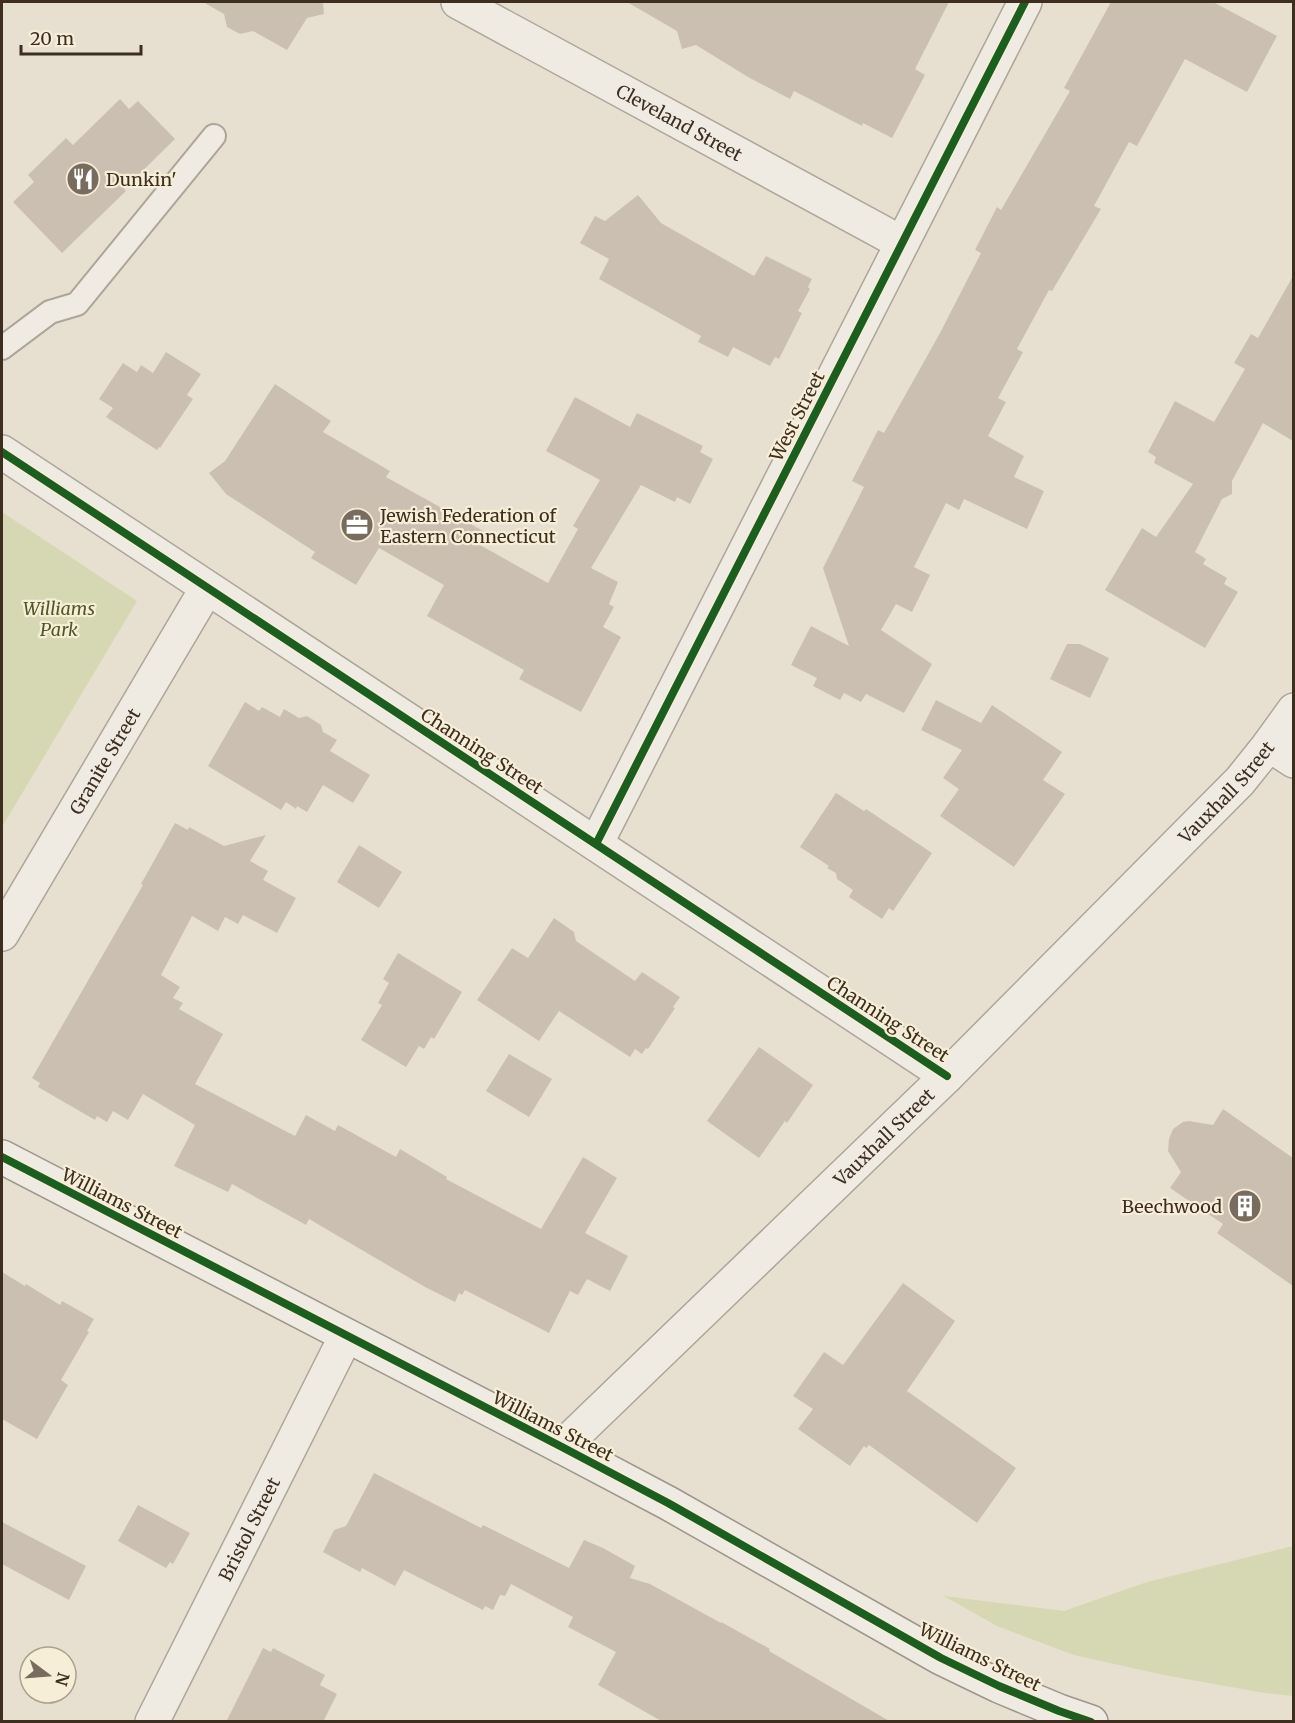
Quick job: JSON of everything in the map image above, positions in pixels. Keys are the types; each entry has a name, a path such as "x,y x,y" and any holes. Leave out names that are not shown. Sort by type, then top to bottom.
{"street":[{"name":"Cleveland Street","path":"458,2 902,243"},
{"name":"West Street","path":"596,844 1024,2"},
{"name":"Channing Street","path":"2,452 947,1076"},
{"name":"Granite Street","path":"2,934 207,588"},
{"name":"Vauxhall Street","path":"562,1447 947,1076 1240,781 1281,753 1293,710"},
{"name":"Williams Street","path":"2,1157 668,1503 941,1658 999,1686 1091,1722"},
{"name":"Bristol Street","path":"152,1722 346,1336"}],"lane":[{"path":"2,348 50,312 77,304 214,136"}],"green space":[{"name":"Williams Park","path":"2,512 137,601 2,827"},
{"path":"1293,1546 1293,1696 1164,1675 1074,1655 997,1626 944,1596 1064,1611 1147,1582"}],"building":[{"path":"203,2 323,2 324,14 307,18 287,50 253,31 240,34 227,27 224,14"},
{"path":"627,2 949,2 915,69 925,75 892,138 863,123 862,126 794,91 790,99 748,77 696,45 682,49 677,31"},
{"path":"1111,2 1213,2 1277,36 1247,92 1185,59 1137,146 1129,142 1094,206 1101,209 1052,291 1049,290 1017,349 1023,352 998,398 1006,402 988,436 1024,456 1014,477 1044,491 1027,529 964,499 959,510 946,503 914,567 930,575 912,612 896,604 881,630 932,664 904,713 866,694 861,702 844,693 840,700 813,686 817,678 791,665 811,626 849,646 823,568 864,487 852,481 878,430 884,433 940,333 981,253 975,250 997,207 1001,210 1070,91 1064,88"},
{"name":"Dunkin'","path":"120,99 129,109 138,101 175,139 124,189 126,191 62,253 13,202 34,182 28,175 66,138 73,145"},
{"path":"638,195 661,223 754,276 766,256 812,279 808,287 810,289 798,311 802,313 779,359 775,357 770,366 733,347 728,357 698,342 701,336 599,279 609,259 580,243 595,216 605,221"},
{"path":"1293,276 1293,441 1263,423 1232,481 1232,494 1222,499 1195,552 1206,559 1203,564 1227,578 1224,584 1238,592 1205,648 1105,590 1142,528 1156,537 1193,484 1154,463 1156,457 1148,452 1175,401 1214,422 1245,369 1234,363 1251,334 1258,338"},
{"path":"166,352 201,374 187,395 193,399 157,450 106,417 113,408 99,399 123,363 137,372 141,365 153,373"},
{"path":"275,384 331,421 323,432 390,471 386,477 485,532 480,545 548,583 578,529 573,526 600,480 546,451 575,397 630,427 637,413 703,446 700,452 713,459 690,504 677,497 675,502 641,485 591,568 618,582 609,604 614,607 603,627 621,637 581,712 519,679 524,670 427,616 444,585 379,548 356,585 311,558 315,552 226,494 209,473 225,461"},
{"path":"1067,644 1080,644 1109,658 1090,698 1050,679"},
{"path":"936,700 981,723 992,705 1062,752 1043,780 1065,794 1014,867 940,816 959,789 943,778 962,750 921,730"},
{"path":"245,702 259,711 262,707 280,717 284,709 299,718 307,716 321,725 323,732 337,740 330,751 370,775 353,803 323,785 307,812 297,806 296,809 286,802 281,810 208,766"},
{"path":"836,793 864,811 866,809 932,853 893,911 889,908 882,919 849,897 853,890 837,879 836,873 827,868 829,866 800,847"},
{"path":"175,823 188,830 189,827 224,846 266,835 250,861 268,871 263,880 296,898 277,933 243,915 238,924 225,917 218,931 192,916 161,975 180,987 173,998 183,1003 179,1009 223,1034 195,1084 295,1136 306,1115 335,1131 338,1125 396,1157 400,1149 447,1177 446,1179 541,1229 583,1157 617,1178 585,1233 628,1256 610,1291 587,1279 578,1295 570,1291 549,1333 465,1290 462,1295 459,1293 455,1302 309,1219 306,1225 232,1184 228,1192 174,1166 195,1125 143,1094 128,1120 113,1111 107,1122 97,1116 95,1120 38,1087 40,1083 32,1078 143,885 141,884"},
{"path":"359,845 402,872 379,908 337,882"},
{"path":"554,918 574,932 576,941 635,981 642,972 680,997 648,1049 646,1048 642,1054 635,1049 630,1057 559,1011 539,1041 477,1000 512,948 528,958"},
{"path":"398,953 462,992 434,1039 431,1037 424,1049 419,1046 406,1067 361,1040 382,1005 378,1003 389,983 383,979"},
{"path":"759,1047 813,1085 759,1158 707,1121"},
{"path":"509,1054 552,1079 529,1117 486,1091"},
{"name":"Beechwood","path":"1223,1109 1293,1158 1293,1286 1217,1233 1223,1224 1170,1188 1181,1172 1168,1151 1173,1129 1189,1121 1213,1125"},
{"path":"2,1272 60,1305 62,1301 94,1319 61,1380 68,1385 37,1439 2,1419"},
{"path":"903,1283 955,1321 907,1391 1016,1468 977,1523 869,1445 866,1448 864,1446 850,1466 798,1429 813,1409 793,1396 824,1352 843,1365"},
{"path":"374,1473 481,1528 483,1525 569,1568 584,1540 603,1548 635,1566 630,1578 650,1584 770,1649 769,1651 891,1722 663,1722 598,1685 616,1652 568,1627 573,1617 511,1584 505,1596 500,1595 493,1610 485,1606 483,1610 404,1570 395,1586 362,1568 360,1572 323,1552 334,1530 346,1526"},
{"path":"138,1505 190,1533 173,1564 170,1562 166,1568 118,1541"},
{"path":"2,1522 86,1566 69,1600 2,1564"},
{"path":"263,1648 271,1652 273,1648 325,1675 320,1685 337,1694 323,1722 226,1722"}],"cycle path":[{"path":"596,844 1025,2"},
{"path":"2,452 947,1076"},
{"path":"2,1157 668,1503 941,1658 999,1686 1091,1722"}],"place":[{"name":"Dunkin'","path":"83,179"},
{"name":"Jewish Federation of Eastern Connecticut","path":"357,525"},
{"name":"Beechwood","path":"1245,1206"}]}
